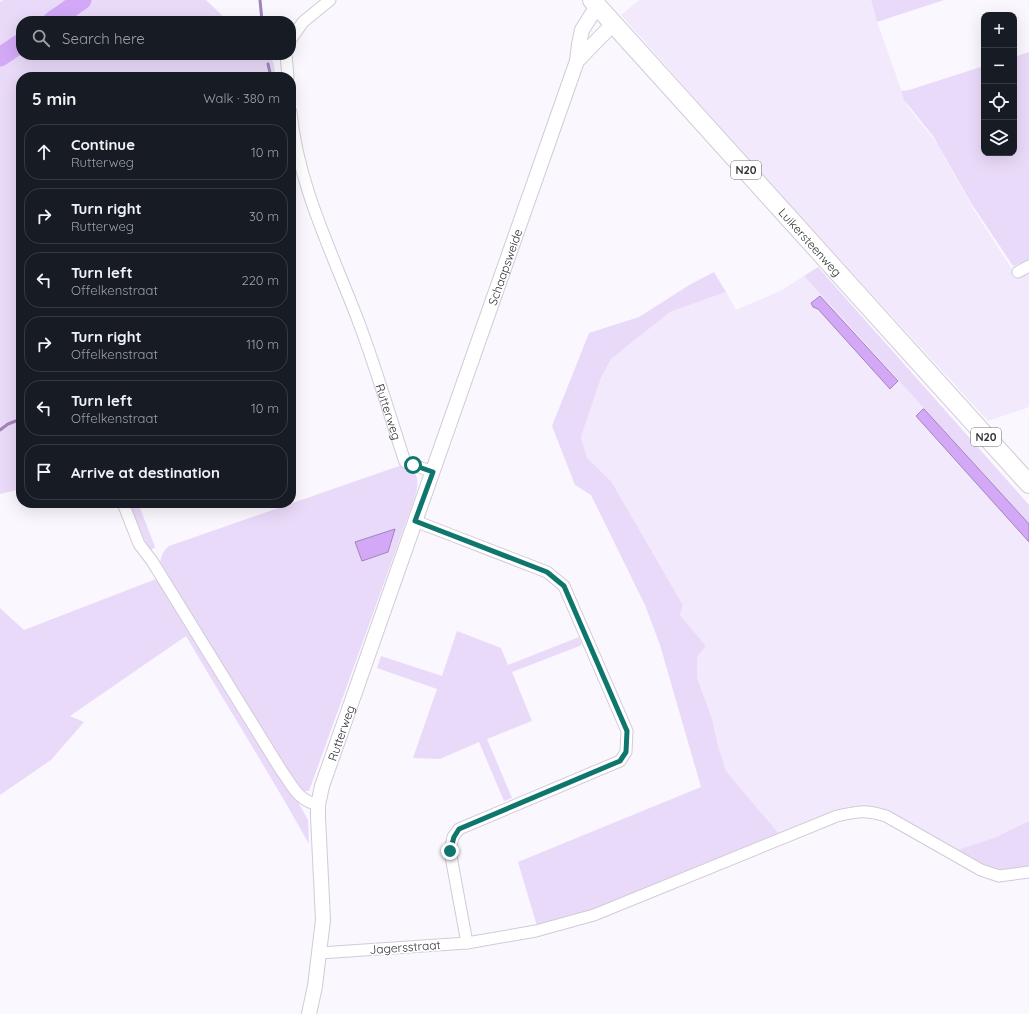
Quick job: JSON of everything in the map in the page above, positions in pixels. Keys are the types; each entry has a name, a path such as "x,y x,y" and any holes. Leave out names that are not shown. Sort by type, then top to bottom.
{"main road":[{"name":"Luikersteenweg","path":"594,3 1029,484"}],"street":[{"path":"296,32 303,22 330,0"},
{"name":"Schaapsweide","path":"433,472 577,61 582,30 594,3"},
{"name":"Schaapsweide","path":"577,61 613,24"},
{"path":"286,60 288,72"},
{"name":"Rutterweg","path":"296,144 306,186 360,324 405,462 433,472 322,786 318,805 322,920 320,953 310,1014"},
{"path":"1018,272 1029,266"},
{"path":"125,508 139,544 152,561 281,770 301,798 309,803 318,805"},
{"path":"415,521 547,572 564,586 627,731 626,752 620,761 459,829 454,837 450,851 467,943"},
{"name":"Jagersstraat","path":"320,953 467,943 536,931 594,915 838,816 860,811 886,816 981,870 999,876 1029,872"}],"shaded area":[{"path":"3,0 66,0 44,16 16,16 16,36 0,46 0,2"},
{"path":"91,0 206,0 223,16 70,16"},
{"path":"639,0 871,0 875,16 907,106 936,142 974,210 1017,277 1029,273 1029,407 988,421 757,169 621,15"},
{"path":"871,0 944,0 877,22"},
{"path":"1029,52 1029,261 1013,266 971,203 933,136 904,100 901,91 909,90 981,67 981,156 1017,156 1017,56"},
{"path":"16,54 16,60 271,60 273,61 275,72 16,72 16,490 0,494 0,64"},
{"path":"818,267 1029,505 1029,524 804,276"},
{"path":"714,272 726,292 670,312 611,359 601,378 581,437 587,458 611,481 683,605 680,615 706,646 697,657 697,677 713,722 718,746 726,771 781,836 590,914 537,926 518,862 701,787 660,645 645,605 591,495 575,485 552,426 589,333 639,317 691,284"},
{"path":"804,276 1029,524 1029,821 996,837 957,850 874,810 781,836 726,771 718,746 713,722 697,677 697,657 706,646 680,615 683,605 611,481 587,458 581,437 601,378 611,359 670,312 726,292 736,310 782,290"},
{"path":"820,296 898,381 890,389 818,309 813,307 811,303"},
{"path":"923,409 1029,524 1029,542 916,416"},
{"path":"399,466 411,470 416,476 417,480 415,497 309,791 302,791 254,720 160,564 164,552 169,546 278,508 296,508 296,502"},
{"path":"131,508 140,508 155,547 150,551 134,519"},
{"path":"395,529 388,552 362,561 355,542"},
{"path":"156,579 193,633 297,800 308,820 309,844 186,636 70,716 84,722 51,760 0,795 0,608 24,630"},
{"path":"457,631 501,648 508,665 579,637 582,645 512,672 532,721 487,739 512,798 504,801 479,742 440,759 413,758 437,689 377,668 381,656 442,676"},
{"path":"1029,821 1029,867 1000,873 984,867 957,850 996,837"}],"waterway":[{"path":"59,16 82,0"},
{"path":"260,0 262,16"},
{"path":"0,57 16,46"},
{"path":"268,64 270,72"},
{"path":"0,430 8,424 16,421"}],"route":[{"path":"413,465 433,472 415,521 547,572 564,586 627,731 626,752 620,761 459,829 454,837 450,851"}]}
